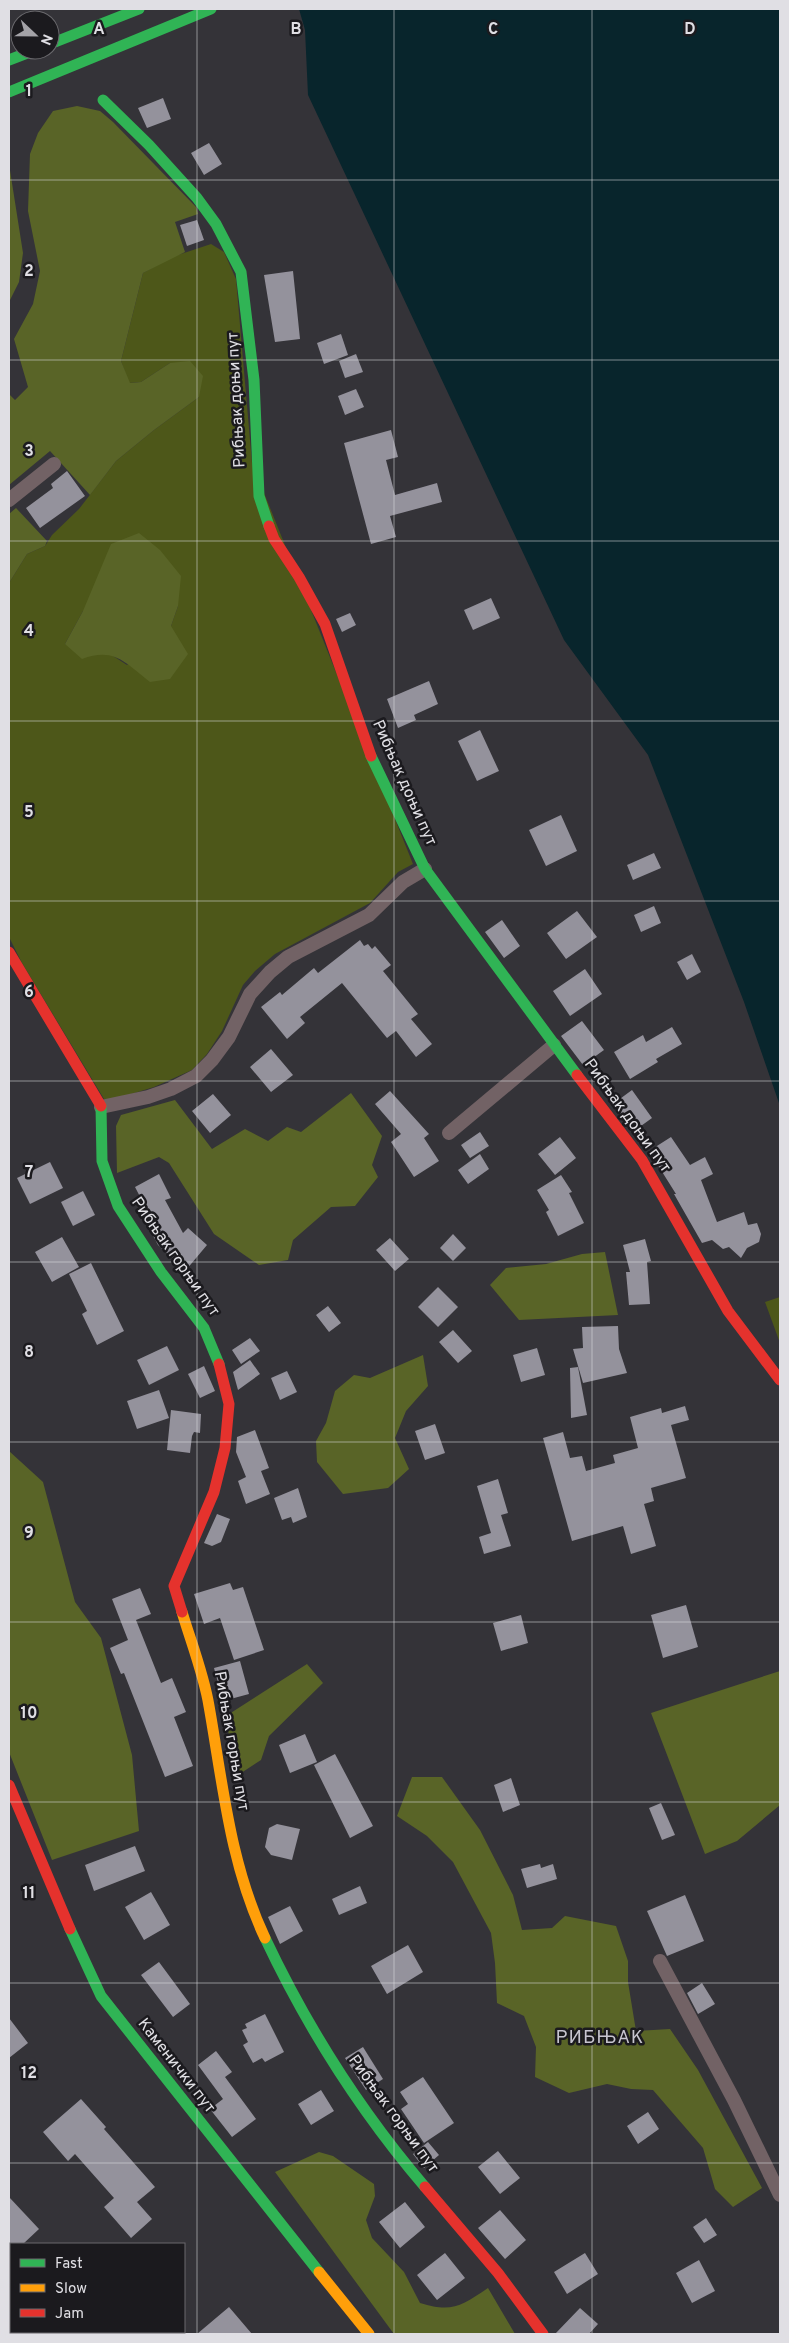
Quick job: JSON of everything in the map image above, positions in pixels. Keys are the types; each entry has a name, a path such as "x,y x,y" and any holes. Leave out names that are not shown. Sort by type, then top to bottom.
{"main road":[{"path":"60,40 139,9"},
{"path":"9,92 211,9"},
{"name":"Рибњак доњи пут","path":"104,100 149,145 170,172 197,198 216,224 241,272 254,380 259,496 274,539 299,577 325,624 366,746 425,869 554,1045 642,1160 728,1312 780,1380"},
{"name":"Рибњак горњи пут","path":"9,952 101,1106 102,1161 118,1206 161,1272 204,1328 221,1368 229,1404 225,1448 214,1492 174,1586 210,1704 226,1812 233,1846 251,1908 277,1963 315,2034 374,2122 418,2179 498,2273 543,2334"},
{"name":"Каменички пут","path":"9,1785 85,1965 101,1996 369,2334"}],"street":[{"path":"9,500 54,464"},
{"path":"101,1106 118,1104 155,1094 196,1076 212,1060 229,1037 250,994 270,972 288,957 369,915 403,882 425,869"},
{"path":"449,1133 554,1045"},
{"path":"660,1961 734,2100 780,2195"}],"green space":[{"path":"77,106 100,111 113,122 196,207 198,214 175,222 185,252 143,273 121,361 130,383 141,382 170,363 190,361 203,376 199,397 116,461 90,495 50,451 9,485 9,394 15,400 28,387 14,339 33,304 40,271 28,211 30,154 38,133 53,111"},
{"path":"9,164 23,253 19,282 9,302"},
{"path":"211,244 224,252 236,279 252,463 413,864 398,872 370,903 275,954 255,971 243,985 222,1031 207,1054 192,1070 154,1087 115,1099 104,1099 22,963 9,937 9,583 27,554 45,546 52,535 79,509 116,461 199,397 170,363 141,382 129,383 121,361 143,273 172,257","holes":["178,606 171,626 127,665 110,654 96,654 65,644 83,611"]},
{"path":"16,508 47,541 45,546 27,554 9,583 9,514"},
{"path":"139,533 160,550 181,576 178,606 171,626 188,654 170,679 150,682 119,659 103,655 82,659 65,644 83,611 111,544"},
{"path":"351,1093 382,1136 372,1165 378,1177 355,1206 331,1207 293,1240 288,1260 259,1265 214,1234 169,1163 159,1157 117,1173 116,1126 121,1115 175,1100 212,1149 245,1129 268,1141 287,1127 301,1132"},
{"path":"605,1252 618,1315 519,1320 490,1285 506,1268 546,1264 582,1254"},
{"path":"780,1297 780,1343 765,1302"},
{"path":"423,1355 428,1386 406,1411 395,1438 409,1469 388,1488 343,1494 317,1462 316,1441 326,1423 335,1391 354,1375 370,1378"},
{"path":"9,1451 43,1482 75,1602 101,1638 132,1755 139,1831 52,1860 9,1752"},
{"path":"307,1664 323,1683 269,1736 261,1760 235,1777 226,1716"},
{"path":"780,1671 780,1805 737,1841 705,1854 651,1713"},
{"path":"412,1777 442,1777 480,1830 513,1895 522,1930 552,1928 565,1916 616,1926 628,1961 628,1982 636,2031 670,2029 698,2070 762,2188 733,2207 715,2189 703,2148 653,2090 631,2089 607,2084 569,2093 535,2077 536,2047 524,2016 497,2003 491,1933 453,1862 427,1836 397,1816"},
{"path":"319,2152 333,2156 374,2184 375,2196 366,2220 372,2238 404,2272 420,2303 440,2307 456,2306 488,2288 515,2334 394,2334 275,2172"}],"water":[{"path":"299,9 780,9 780,1106 744,1002 648,755 564,640 308,95 305,30"}],"building":[{"path":"163,98 171,119 147,128 138,108"},
{"path":"209,143 222,164 204,175 191,153"},
{"path":"197,220 204,240 187,246 180,225"},
{"path":"293,271 300,339 275,342 264,275"},
{"path":"341,334 348,355 324,364 317,343"},
{"path":"356,354 363,372 345,378 339,361"},
{"path":"356,389 364,407 345,415 338,396"},
{"path":"391,430 398,457 386,460 395,495 437,483 442,502 390,516 396,537 371,544 344,443"},
{"path":"67,471 85,496 40,528 26,508 53,488 51,484"},
{"path":"491,598 500,618 473,630 464,610"},
{"path":"350,613 356,625 342,632 336,619"},
{"path":"429,681 438,704 414,715 416,720 398,728 387,699"},
{"path":"480,730 499,771 477,781 458,741"},
{"path":"561,815 577,851 546,866 529,830"},
{"path":"654,853 661,868 633,880 627,865"},
{"path":"654,906 661,923 641,932 634,915"},
{"path":"577,911 597,937 566,959 547,933"},
{"path":"502,920 520,946 504,958 485,932"},
{"path":"360,940 364,946 368,944 372,949 375,946 391,965 383,971 418,1014 411,1019 432,1044 416,1057 396,1031 387,1038 342,983 300,1017 305,1023 287,1039 261,1007 280,992 282,995 314,968 318,973"},
{"path":"692,954 701,972 687,980 677,962"},
{"path":"585,969 602,994 570,1016 553,991"},
{"path":"582,1021 604,1050 583,1065 561,1036"},
{"path":"672,1027 682,1044 656,1059 658,1062 630,1079 614,1052 643,1035 646,1042"},
{"path":"271,1049 293,1075 271,1092 250,1067"},
{"path":"632,1090 652,1118 634,1131 613,1104"},
{"path":"390,1091 429,1134 424,1138 439,1161 414,1177 391,1142 401,1134 375,1104"},
{"path":"213,1094 231,1115 210,1133 192,1111"},
{"path":"480,1132 489,1146 470,1158 461,1145"},
{"path":"560,1137 576,1158 555,1175 538,1154"},
{"path":"671,1137 690,1165 705,1157 713,1174 701,1180 717,1222 744,1212 748,1225 757,1223 761,1234 759,1242 747,1248 741,1258 729,1247 723,1249 712,1240 702,1243 674,1194 676,1194 649,1151"},
{"path":"480,1154 489,1169 468,1184 458,1170"},
{"path":"50,1162 63,1188 30,1204 17,1178"},
{"path":"159,1174 171,1198 165,1200 183,1233 188,1228 207,1245 186,1270 158,1245 144,1219 150,1216 135,1187"},
{"path":"561,1175 572,1192 569,1193 584,1223 558,1236 546,1212 549,1210 537,1190"},
{"path":"83,1191 95,1215 73,1226 61,1202"},
{"path":"453,1234 466,1248 453,1261 440,1248"},
{"path":"62,1237 79,1267 52,1282 35,1252"},
{"path":"390,1238 409,1259 395,1271 376,1250"},
{"path":"645,1239 651,1261 647,1262 650,1304 629,1305 626,1272 630,1272 623,1245"},
{"path":"91,1263 124,1331 97,1345 82,1314 87,1311 69,1274"},
{"path":"438,1287 458,1307 438,1327 418,1307"},
{"path":"328,1306 341,1323 329,1332 316,1315"},
{"path":"618,1326 619,1349 627,1373 583,1383 573,1349 583,1348 582,1327"},
{"path":"453,1330 472,1351 458,1363 439,1342"},
{"path":"250,1338 260,1351 241,1364 232,1350"},
{"path":"167,1346 179,1370 149,1385 137,1360"},
{"path":"537,1348 545,1375 521,1382 513,1355"},
{"path":"250,1360 260,1374 238,1390 233,1372"},
{"path":"204,1366 215,1391 200,1398 188,1374"},
{"path":"578,1367 587,1415 571,1418 570,1368"},
{"path":"287,1371 297,1392 280,1400 271,1378"},
{"path":"159,1390 169,1418 137,1429 127,1401"},
{"path":"685,1406 689,1420 671,1425 686,1478 651,1488 654,1501 644,1504 656,1546 631,1554 623,1526 572,1541 543,1438 563,1432 570,1458 582,1456 586,1471 615,1463 613,1455 638,1448 630,1417 661,1408 662,1413"},
{"path":"171,1410 201,1414 200,1433 194,1432 192,1436 190,1453 167,1450"},
{"path":"435,1424 445,1453 425,1460 415,1431"},
{"path":"255,1430 269,1468 261,1471 270,1494 246,1504 238,1481 246,1477 236,1452 237,1437"},
{"path":"498,1479 508,1513 501,1515 511,1546 484,1554 479,1537 491,1533 477,1486"},
{"path":"298,1488 307,1517 293,1523 291,1517 282,1520 274,1498"},
{"path":"217,1514 230,1519 221,1542 212,1546 204,1543"},
{"path":"230,1583 233,1590 243,1587 264,1650 234,1660 220,1618 204,1624 194,1594"},
{"path":"140,1588 151,1614 136,1620 161,1683 172,1678 186,1712 174,1717 193,1766 165,1777 124,1673 121,1674 110,1648 128,1640 112,1599"},
{"path":"686,1605 698,1647 663,1658 651,1615"},
{"path":"521,1615 528,1643 501,1651 493,1623"},
{"path":"240,1661 249,1694 223,1701 214,1668"},
{"path":"305,1734 317,1762 290,1773 279,1745"},
{"path":"335,1754 373,1826 350,1838 314,1765"},
{"path":"511,1778 520,1805 503,1812 494,1785"},
{"path":"661,1803 675,1835 662,1840 649,1808"},
{"path":"277,1824 300,1829 292,1860 271,1855 265,1847 269,1828"},
{"path":"135,1846 145,1871 94,1891 85,1865"},
{"path":"540,1864 541,1868 553,1864 557,1879 527,1888 521,1869"},
{"path":"360,1886 367,1903 339,1915 332,1899"},
{"path":"151,1892 170,1925 144,1940 125,1907"},
{"path":"685,1895 704,1941 667,1956 647,1911"},
{"path":"290,1906 303,1931 280,1944 268,1917"},
{"path":"408,1945 423,1972 387,1994 371,1966"},
{"path":"159,1962 190,2004 173,2017 141,1975"},
{"path":"702,1983 715,2004 698,2014 687,1993"},
{"path":"265,2014 284,2052 265,2062 262,2058 253,2063 243,2045 248,2042 242,2030 247,2028 245,2024"},
{"path":"9,2018 28,2043 9,2058"},
{"path":"363,2047 383,2079 366,2090 345,2058"},
{"path":"216,2051 232,2072 225,2077 256,2119 232,2137 210,2109 223,2099 198,2065"},
{"path":"423,2077 454,2123 424,2143 401,2109 408,2104 400,2092"},
{"path":"321,2090 334,2111 311,2125 298,2104"},
{"path":"81,2099 106,2127 104,2129 155,2187 137,2202 152,2219 131,2238 104,2207 114,2198 75,2154 68,2161 43,2132"},
{"path":"648,2112 659,2129 638,2144 627,2126"},
{"path":"428,2142 439,2155 424,2168 413,2154"},
{"path":"498,2151 520,2178 500,2194 478,2167"},
{"path":"9,2197 39,2229 24,2243 9,2244"},
{"path":"405,2202 425,2227 400,2248 379,2222"},
{"path":"500,2210 526,2240 505,2259 478,2228"},
{"path":"706,2218 717,2235 704,2243 693,2227"},
{"path":"445,2253 465,2278 437,2300 417,2275"},
{"path":"585,2253 598,2274 567,2294 554,2272"},
{"path":"699,2260 715,2291 692,2303 676,2273"},
{"path":"229,2307 252,2334 197,2334"},
{"path":"580,2308 598,2324 589,2334 555,2334"}],"traffic: fast":[{"path":"60,40 139,9"},
{"path":"9,92 211,9"},
{"path":"103,100 149,145 197,198 216,224 241,272 254,380 259,496 269,526"},
{"path":"371,756 425,869 577,1075"},
{"path":"101,1106 102,1161 118,1206 161,1272 204,1328 219,1364"},
{"path":"70,1929 101,1996 319,2272"},
{"path":"265,1938 299,2004 337,2068 379,2129 425,2187"}],"traffic: slow":[{"path":"182,1612 207,1694 229,1824 243,1882 265,1938"},
{"path":"319,2272 369,2334"}],"traffic: jam":[{"path":"269,526 274,539 299,577 325,624 371,756"},
{"path":"9,952 101,1106"},
{"path":"577,1075 642,1160 728,1311 780,1380"},
{"path":"182,1612 174,1586 214,1492 225,1448 229,1404 219,1364"},
{"path":"9,1785 70,1929"},
{"path":"425,2187 498,2273 543,2334"}],"district":[{"name":"РИБЊАК","path":"600,2038"}]}
